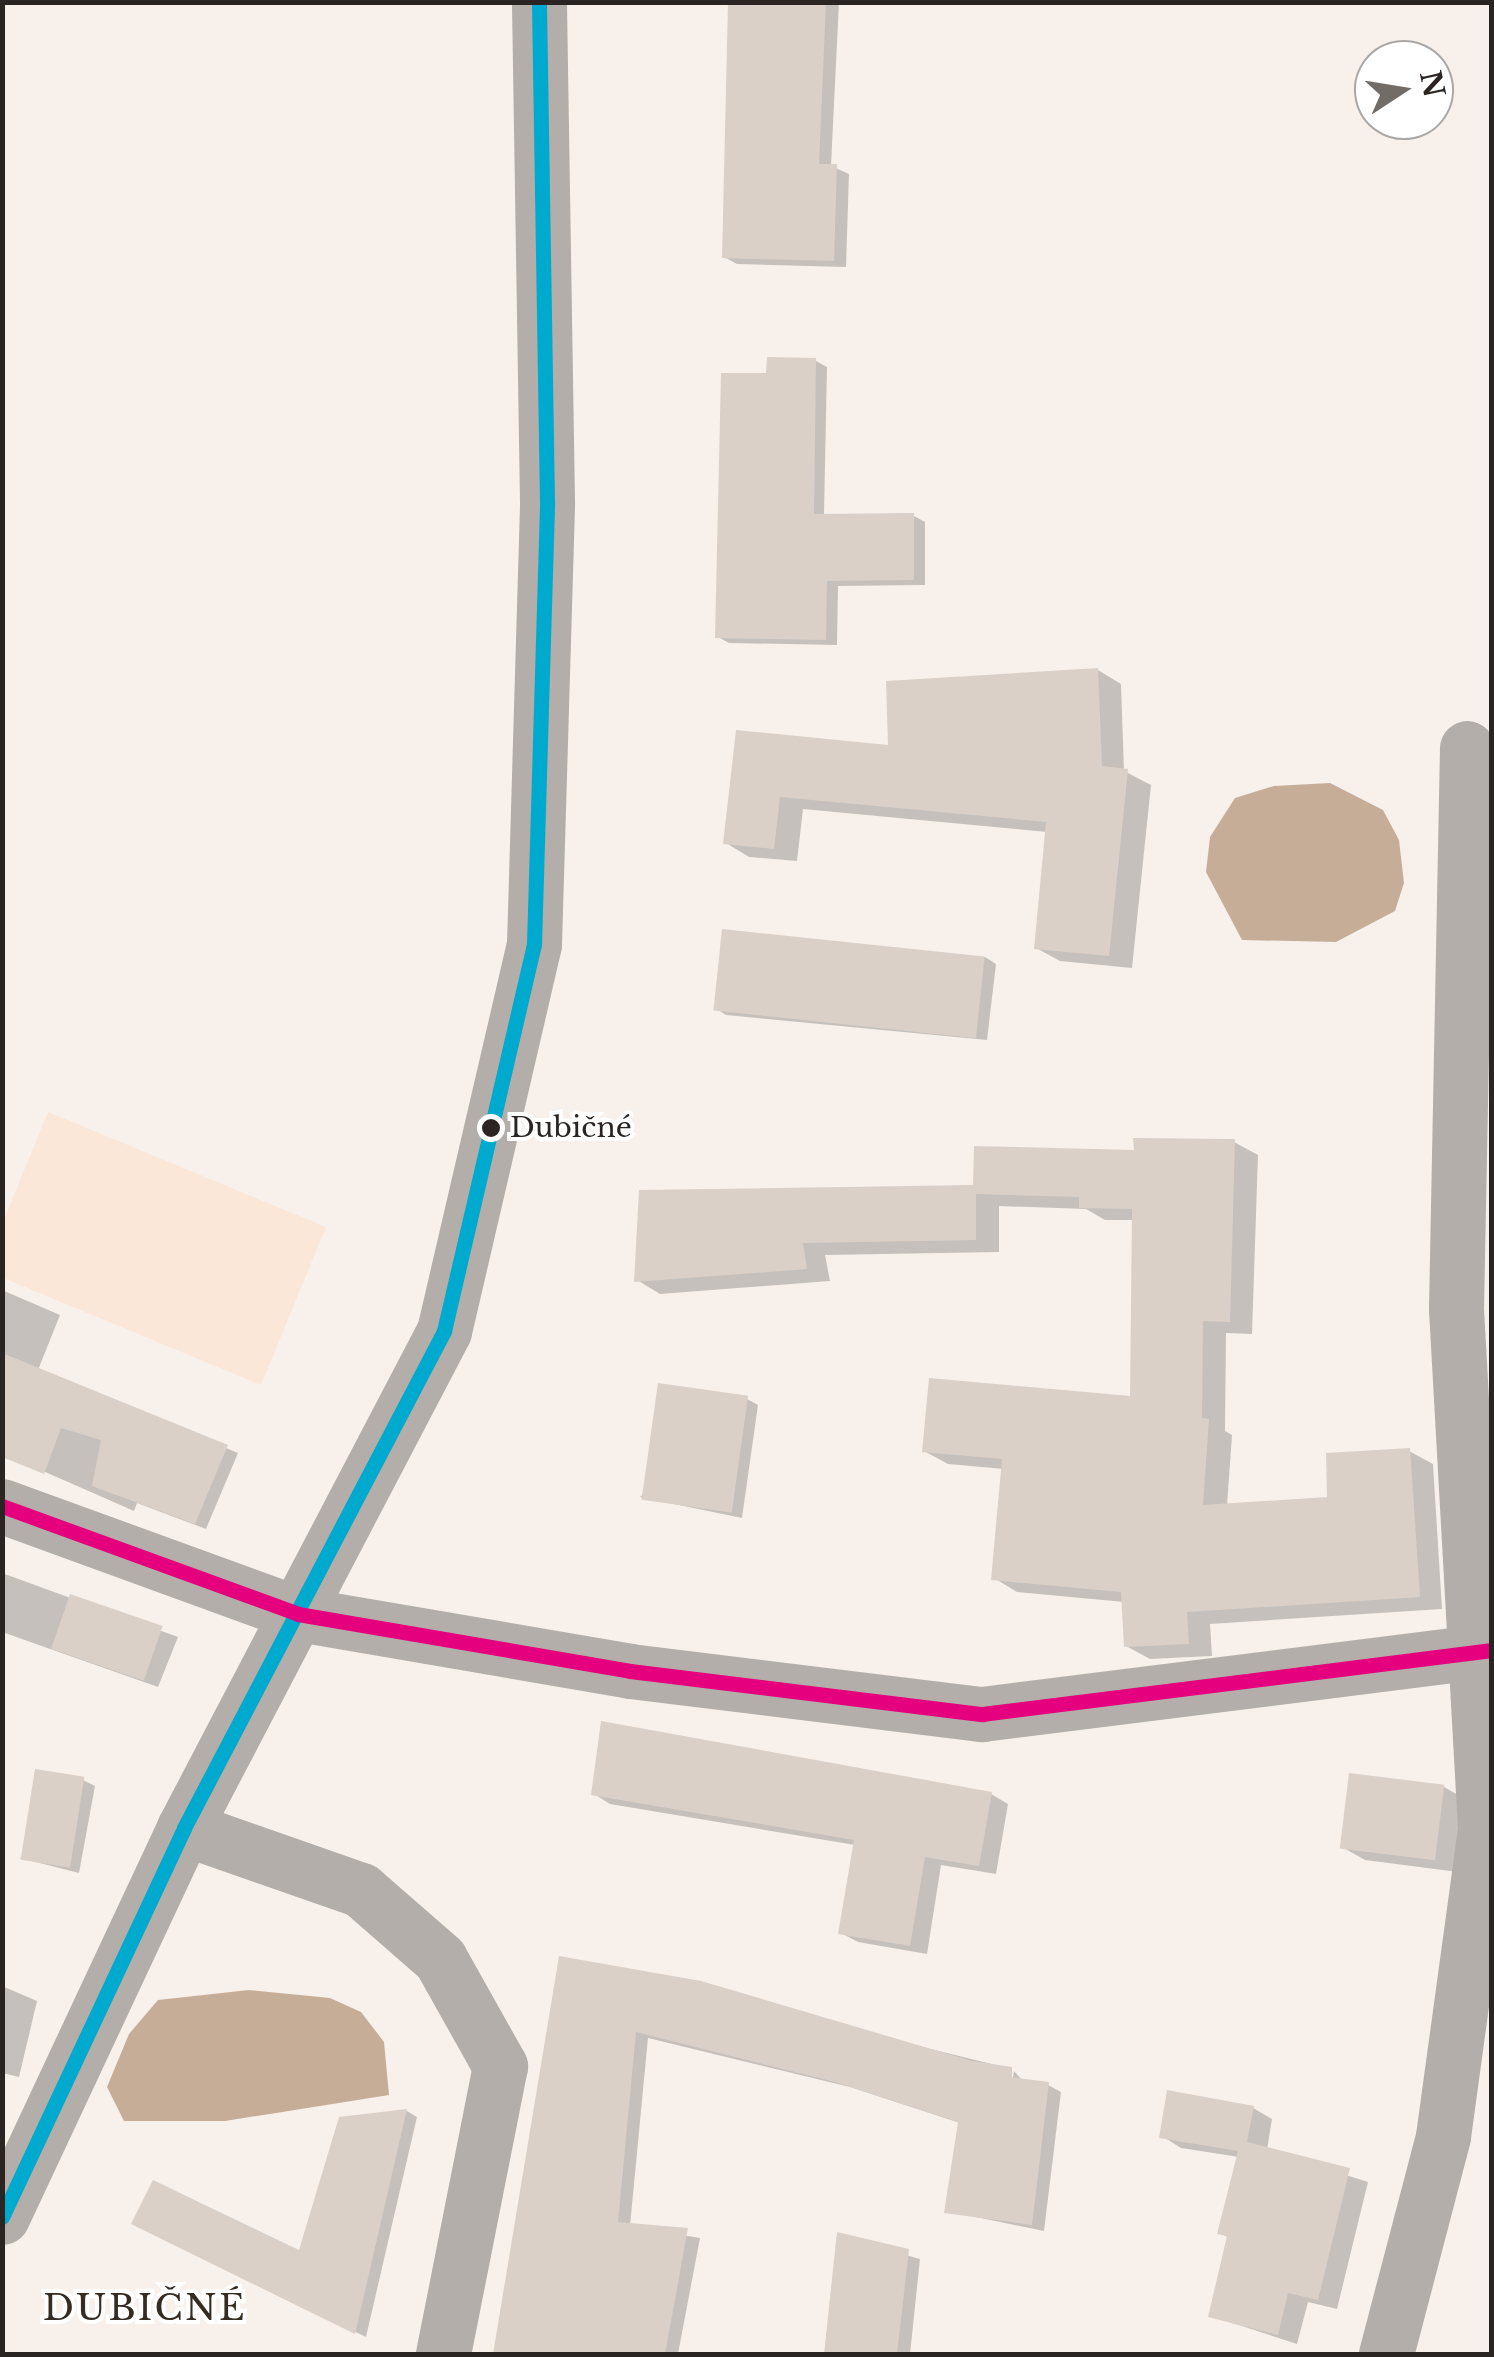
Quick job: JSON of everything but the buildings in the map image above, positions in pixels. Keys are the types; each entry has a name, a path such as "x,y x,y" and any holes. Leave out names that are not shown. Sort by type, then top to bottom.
{"street":[{"path":"2,2217 184,1828 444,1331 534,944 547,502 539,2"},
{"path":"1386,2354 1442,2136 1485,1828 1485,1650 1456,1309 1467,748"},
{"path":"2,1506 298,1614 630,1671 982,1714 1485,1650"},
{"path":"184,1828 361,1890 440,1959 500,2066 444,2354"}],"shaded area":[{"path":"1330,783 1383,810 1399,840 1404,883 1395,911 1336,942 1242,940 1206,872 1210,837 1235,798 1274,786"},
{"path":"48,1112 326,1227 261,1385 3,1278 3,1222"},
{"path":"249,1990 330,1998 361,2012 384,2042 389,2095 225,2121 124,2121 107,2087 129,2034 158,2000"}],"transit line":[{"path":"2,2217 184,1828 444,1331 534,944 547,502 539,2"},
{"path":"2,1506 298,1614 630,1671 982,1714 1492,1650"}],"place":[{"name":"Dubičné","path":"491,1128"}],"district":[{"name":"DUBIČNÉ","path":"145,2308"}]}
